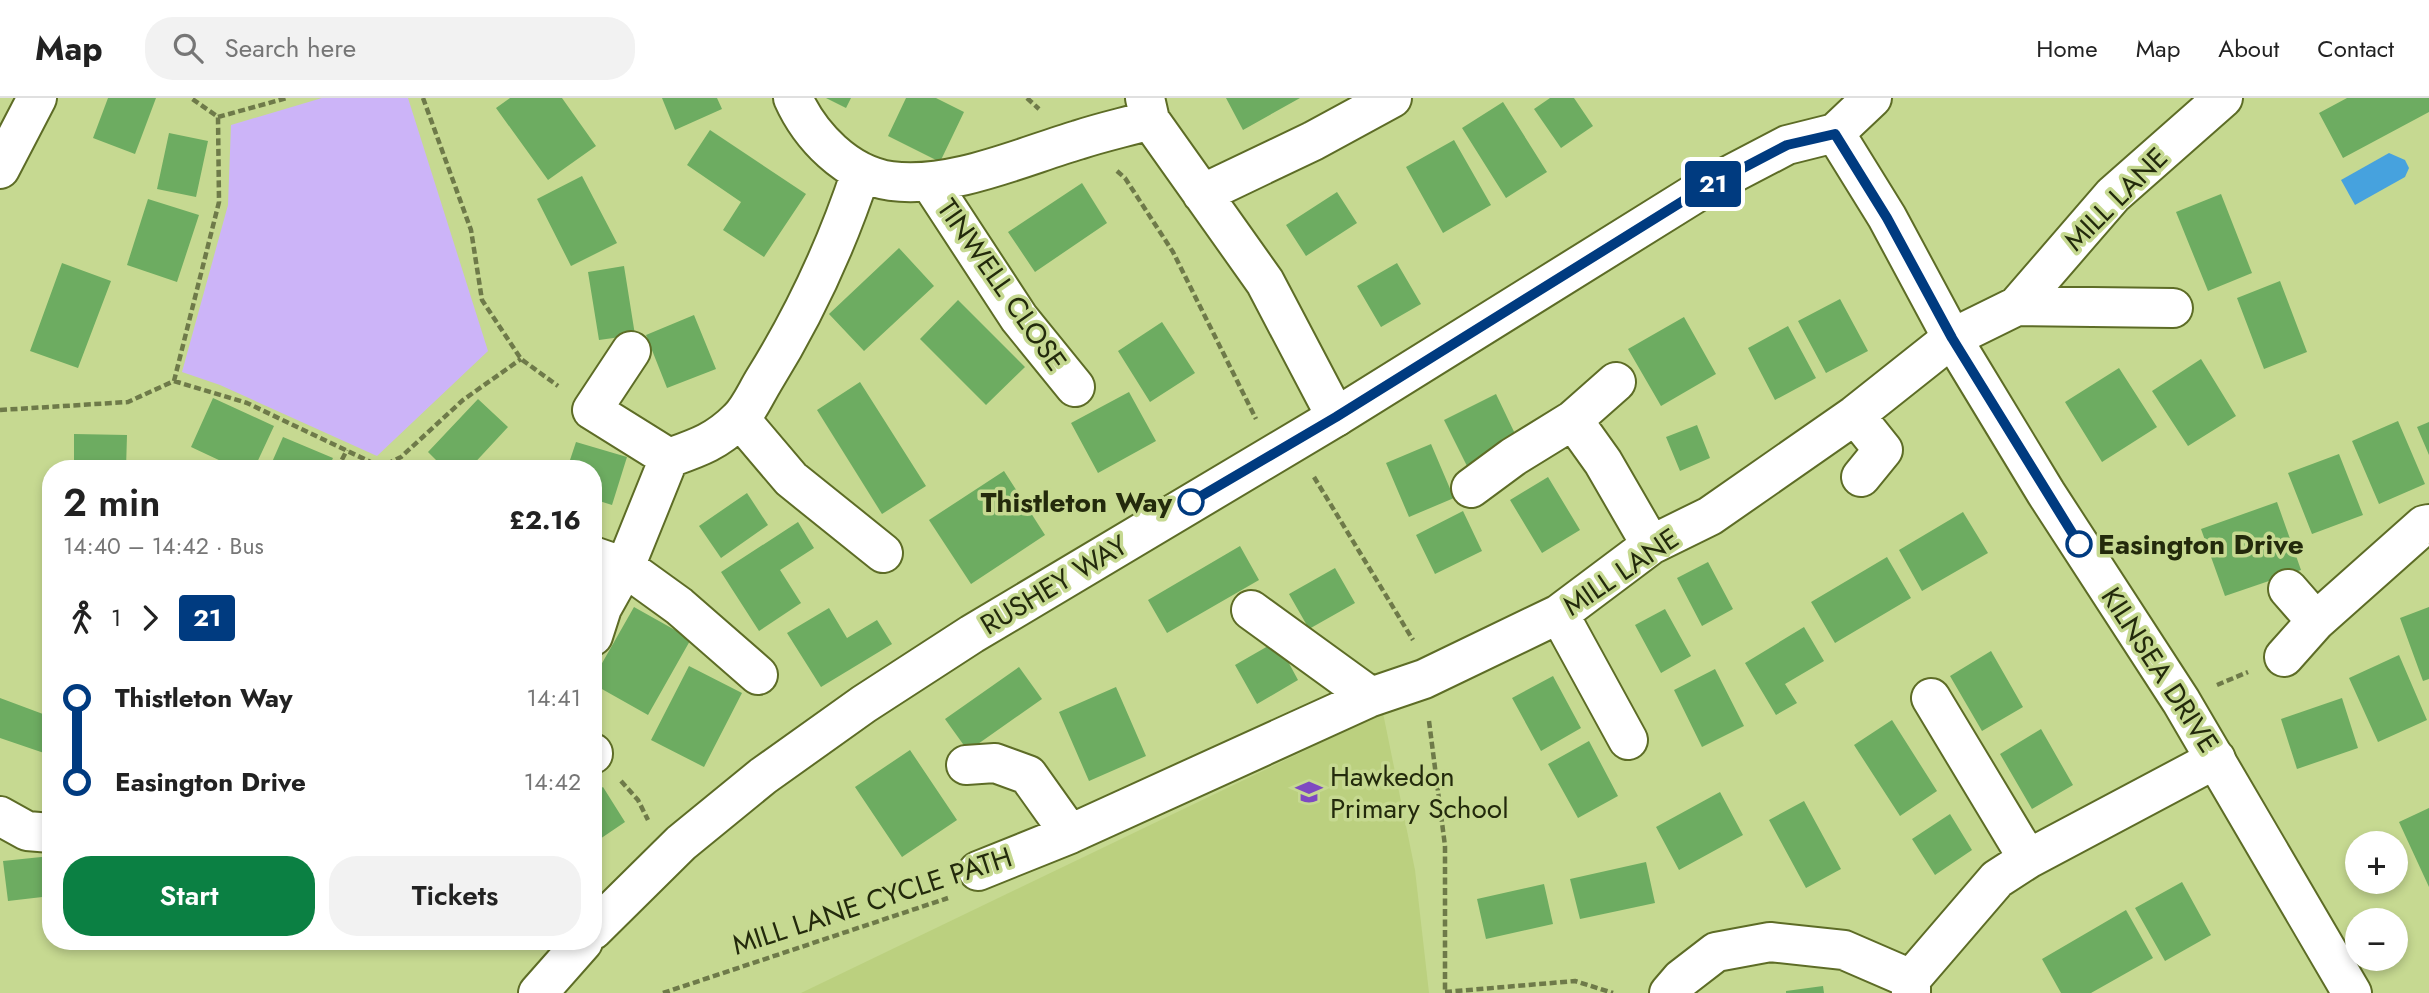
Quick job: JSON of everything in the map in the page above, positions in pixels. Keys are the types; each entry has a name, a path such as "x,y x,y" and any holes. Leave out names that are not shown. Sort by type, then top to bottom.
{"street":[{"path":"0,169 37,98"},
{"name":"TINWELL CLOSE","path":"793,98 799,111 835,157 861,172 890,181 930,182 1021,159 1076,140 1147,109"},
{"path":"1202,194 1313,141 1392,98"},
{"path":"1835,134 1872,98"},
{"name":"MILL LANE","path":"966,884 1371,697 1424,679 1559,614 1651,545 1710,516 1855,415 1952,338 2017,306 2113,195 2222,98"},
{"path":"1147,109 1202,194 1265,282 1336,417"},
{"name":"KILNSEA DRIVE","path":"1835,134 1887,218 1952,338 2046,493 2216,758 2352,993"},
{"name":"RUSHEY WAY","path":"602,921 681,843 764,776 864,704 972,634 1336,417 1699,191 1787,145 1835,134"},
{"path":"602,611 609,562 669,458 709,444 740,419 776,361 815,289 843,228 861,172"},
{"name":"TINWELL CLOSE","path":"930,182 1018,318 1075,387"},
{"name":"MILL LANE","path":"2017,306 2172,308"},
{"path":"631,351 593,410 669,458"},
{"path":"1471,488 1513,457 1573,420 1616,382"},
{"path":"1855,415 1883,450 1861,477"},
{"path":"740,419 792,479 883,553"},
{"path":"1573,420 1603,462 1651,545"},
{"path":"2284,657 2316,621 2424,525 2429,524"},
{"path":"609,562 679,606 758,675"},
{"path":"2288,589 2316,621"},
{"path":"1251,610 1371,697"},
{"path":"1559,614 1628,740"},
{"path":"1931,698 2028,859"},
{"path":"1669,993 1681,979 1716,952 1770,942 1844,950 1911,986 1997,880 2028,859 2216,758"},
{"path":"966,765 995,763 1028,775 1070,834"},
{"path":"0,816 27,831 42,832"},
{"path":"538,993 576,950"}],"path":[{"path":"191,98 218,117"},
{"path":"218,117 287,98"},
{"path":"423,98 471,230 482,300 522,359 593,410"},
{"path":"1027,98 1125,178 1166,241 1260,427"},
{"path":"174,381 219,202 218,117"},
{"path":"395,460 463,400 522,359"},
{"path":"0,410 128,402 174,381 247,403 367,460"},
{"path":"342,460 347,450"},
{"path":"1310,470 1420,650"},
{"path":"2181,701 2284,657"},
{"path":"1428,713 1445,846 1445,993 1575,981 1613,993"},
{"path":"602,763 638,800 648,821 647,831"},
{"name":"MILL LANE CYCLE PATH","path":"663,993 966,884"}],"shaded area":[{"path":"322,98 408,98 488,351 377,456 220,385 182,372 228,205 231,125"},
{"name":"Hawkedon Primary School","path":"1383,713 1415,870 1429,993 801,993"}],"water":[{"path":"2389,153 2405,160 2409,168 2405,177 2355,205 2341,180"}],"building":[{"path":"108,98 156,98 135,154 93,138"},
{"path":"510,98 562,98 596,146 548,180 496,108"},
{"path":"662,98 717,98 722,109 675,130"},
{"path":"826,98 851,98 846,108"},
{"path":"906,98 936,98 964,112 940,162 888,136"},
{"path":"1226,98 1300,98 1243,130"},
{"path":"1550,98 1574,98 1593,126 1561,148 1534,109"},
{"path":"2347,98 2429,98 2429,112 2343,158 2319,113"},
{"path":"1503,102 1547,172 1506,198 1462,128"},
{"path":"710,130 806,194 764,257 723,230 741,202 687,165"},
{"path":"169,133 208,141 196,197 157,189"},
{"path":"1454,140 1491,205 1443,233 1406,167"},
{"path":"582,176 617,243 571,266 537,199"},
{"path":"1082,183 1107,223 1035,272 1008,232"},
{"path":"1337,192 1357,223 1306,256 1286,225"},
{"path":"2221,194 2252,273 2208,291 2176,212"},
{"path":"148,199 199,215 177,282 127,265"},
{"path":"899,248 934,286 864,351 829,314"},
{"path":"62,263 111,281 78,368 30,351"},
{"path":"1397,263 1421,304 1381,327 1357,286"},
{"path":"624,266 635,335 599,340 588,272"},
{"path":"2280,281 2307,352 2264,369 2237,298"},
{"path":"1840,299 1868,351 1826,373 1798,321"},
{"path":"958,300 1025,367 986,405 920,339"},
{"path":"694,315 716,369 667,388 646,335"},
{"path":"1684,317 1716,374 1661,406 1628,349"},
{"path":"1162,322 1195,373 1150,402 1118,351"},
{"path":"1788,326 1816,378 1775,400 1748,348"},
{"path":"2201,359 2236,416 2188,446 2152,391"},
{"path":"2119,368 2157,427 2102,462 2065,402"},
{"path":"860,382 926,486 882,514 817,410"},
{"path":"1129,392 1156,441 1098,473 1071,423"},
{"path":"1496,394 1518,440 1467,466 1444,420"},
{"path":"213,398 274,426 258,460 219,460 191,447"},
{"path":"478,399 508,427 477,460 436,460 428,452"},
{"path":"2398,421 2425,484 2379,504 2352,441"},
{"path":"2429,422 2429,455 2417,427"},
{"path":"1697,425 1710,458 1680,471 1666,437"},
{"path":"74,434 127,435 126,460 74,460"},
{"path":"283,437 333,458 332,460 273,460"},
{"path":"576,442 627,457 612,505 602,502 602,460 570,460"},
{"path":"1431,444 1454,498 1409,517 1386,463"},
{"path":"2339,454 2363,515 2312,534 2288,473"},
{"path":"1004,471 1045,535 971,584 929,520"},
{"path":"1548,477 1580,530 1542,553 1510,500"},
{"path":"747,493 768,525 721,558 699,526"},
{"path":"2277,502 2301,570 2225,596 2201,529"},
{"path":"1463,511 1482,551 1435,574 1416,535"},
{"path":"1963,512 1988,553 1922,591 1899,550"},
{"path":"798,522 814,548 780,570 801,603 759,631 721,572"},
{"path":"1240,546 1259,580 1167,633 1148,600"},
{"path":"1887,557 1911,598 1835,643 1811,602"},
{"path":"1708,562 1733,609 1702,626 1677,578"},
{"path":"1335,568 1355,603 1309,629 1289,594"},
{"path":"634,607 691,639 648,715 602,689 602,663"},
{"path":"2429,607 2429,679 2423,681 2400,618"},
{"path":"829,608 847,638 877,620 892,644 821,687 787,633"},
{"path":"1665,609 1691,656 1661,673 1635,625"},
{"path":"1804,627 1824,661 1785,684 1797,703 1776,715 1745,663"},
{"path":"1277,641 1298,680 1257,704 1235,665"},
{"path":"1991,651 2023,707 1982,731 1950,676"},
{"path":"2399,655 2427,720 2378,742 2349,678"},
{"path":"689,666 742,693 704,767 651,740"},
{"path":"1019,667 1042,699 968,751 945,719"},
{"path":"1715,669 1744,726 1702,747 1674,690"},
{"path":"1553,676 1581,728 1541,751 1512,698"},
{"path":"1116,687 1146,756 1089,781 1059,712"},
{"path":"0,698 42,714 42,752 0,738"},
{"path":"2342,698 2358,748 2297,769 2281,719"},
{"path":"1892,720 1937,791 1900,816 1854,745"},
{"path":"2041,729 2073,785 2032,809 2000,754"},
{"path":"1589,741 1618,796 1578,818 1548,764"},
{"path":"910,750 957,820 902,857 855,787"},
{"path":"602,788 625,822 602,838"},
{"path":"1720,792 1743,835 1679,870 1656,827"},
{"path":"1804,801 1841,869 1806,888 1769,820"},
{"path":"2429,808 2429,887 2408,842 2408,831 2403,831 2399,822"},
{"path":"1950,814 1972,850 1935,875 1912,839"},
{"path":"42,857 42,897 8,901 3,861"},
{"path":"1646,862 1655,903 1580,919 1570,879"},
{"path":"2182,882 2211,935 2165,961 2135,908"},
{"path":"1544,884 1553,924 1486,939 1477,899"},
{"path":"2126,910 2153,958 2091,993 2061,993 2042,959"},
{"path":"1823,986 1824,993 1786,993 1786,991"}],"bus line":[{"name":"21","path":"1191,502 1336,417 1699,191 1787,145 1835,134 1887,218 1952,338 2079,544"}],"place":[{"name":"Thistleton Way","path":"1191,502"},
{"name":"Easington Drive","path":"2079,544"},
{"name":"Hawkedon Primary School","path":"1309,792"}]}
